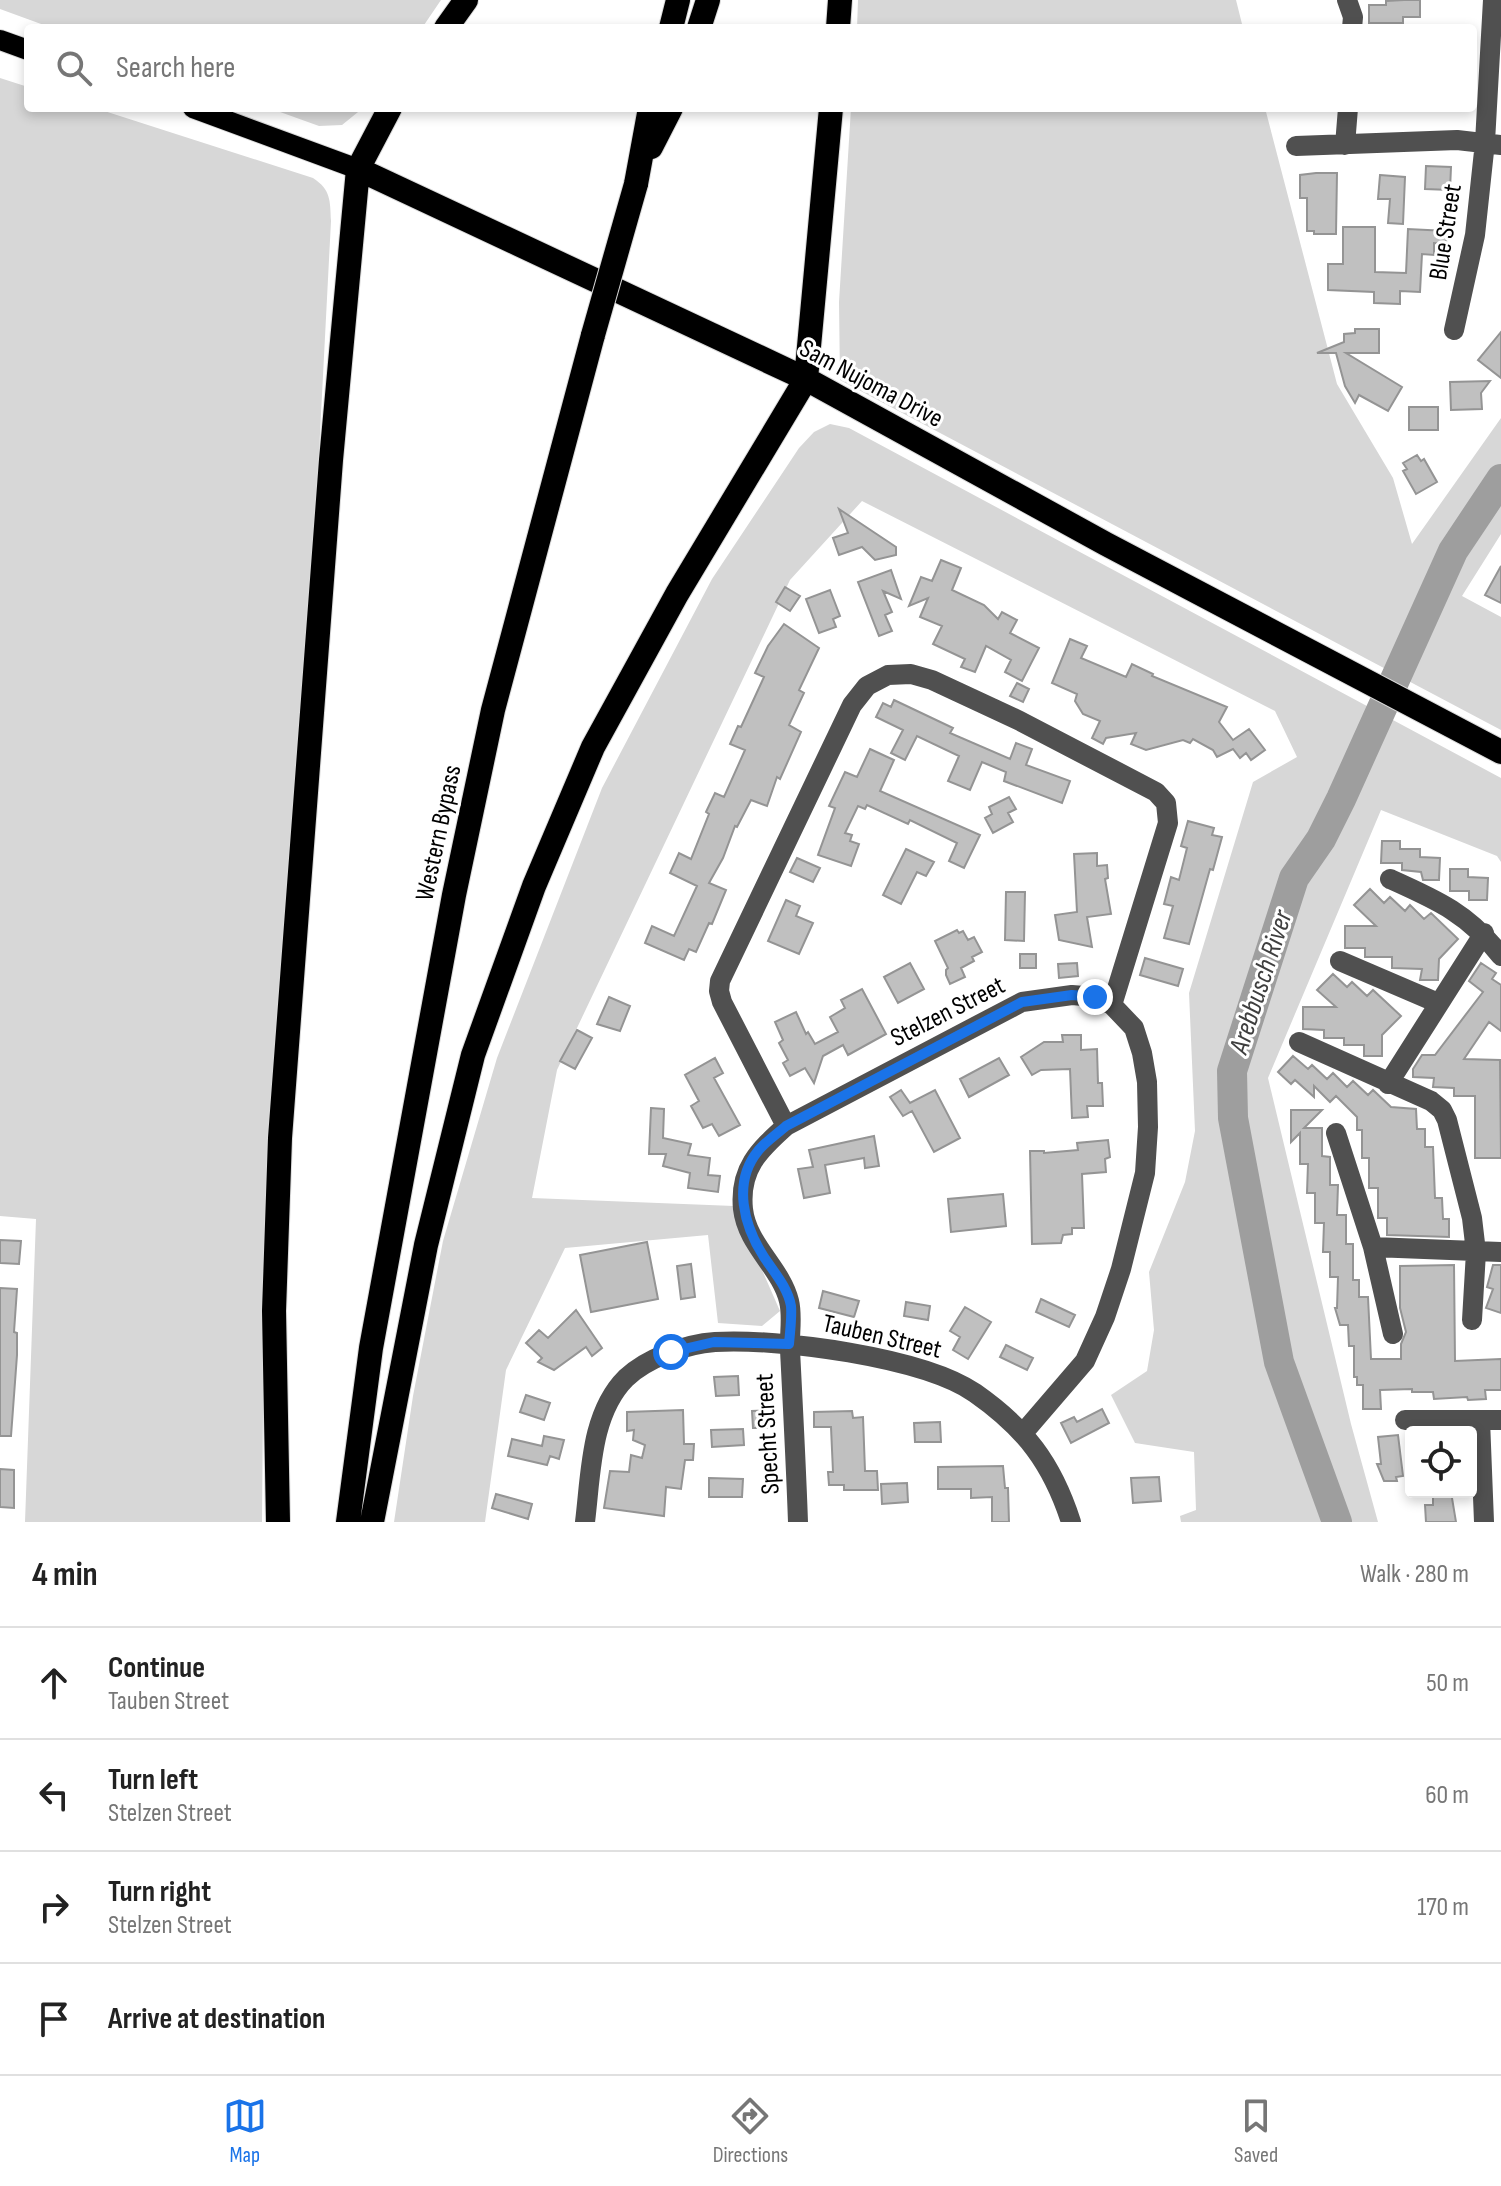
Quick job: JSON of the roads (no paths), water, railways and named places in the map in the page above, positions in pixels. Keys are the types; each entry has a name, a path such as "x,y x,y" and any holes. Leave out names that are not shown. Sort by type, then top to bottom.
{"highway":[{"path":"449,24 466,0"},
{"path":"672,24 678,0"},
{"path":"700,24 708,0"},
{"path":"838,24 840,0"},
{"path":"278,1522 274,1311 280,1138 331,460 358,169 388,112"},
{"name":"Western Bypass","path":"348,1522 371,1348 454,895 493,710 638,176 649,112"},
{"name":"Western Bypass","path":"638,176 669,112"},
{"path":"372,1522 426,1245 469,1069 534,886 593,747 677,594 806,379 831,112"},
{"name":"Sam Nujoma Drive","path":"358,169 806,379 1501,752"}],"main road":[{"path":"0,40 24,49"},
{"name":"Sam Nujoma Drive","path":"204,112 358,169"}],"street":[{"path":"1347,0 1352,24"},
{"name":"Blue Street","path":"1454,330 1493,143 1495,1"},
{"path":"1345,145 1348,112"},
{"path":"1296,146 1457,140 1493,143"},
{"path":"786,1126 722,1002 720,981 852,705 867,686 888,675 911,674 932,680 1156,792 1166,803 1168,823 1112,1005 1134,1028 1142,1053 1147,1082 1145,1173 1121,1269 1105,1317 1085,1361 1024,1432"},
{"path":"1390,879 1463,915 1484,933 1501,956"},
{"path":"1388,1084 1484,933"},
{"path":"1340,961 1438,1003"},
{"name":"Stelzen Street","path":"789,1344 791,1306 787,1292 749,1229 743,1208 744,1186 757,1151 786,1126 1022,1002 1072,995 1095,997 1112,1005"},
{"path":"1299,1042 1431,1101 1442,1110 1464,1180 1476,1252 1472,1320"},
{"path":"1336,1133 1373,1247 1393,1334"},
{"path":"1373,1247 1501,1252"},
{"name":"Tauben Street","path":"585,1522 595,1443 615,1391 628,1376 671,1352 714,1342 789,1344 921,1369 973,1392 1024,1432 1058,1488 1071,1522"},
{"name":"Specht Street","path":"789,1344 798,1522"},
{"path":"1405,1420 1491,1420 1484,1522"}],"waterway":[{"name":"Arebbusch River","path":"1337,1522 1279,1362 1233,1118 1232,1071 1294,878 1321,839 1341,799 1453,551 1501,479"}]}
